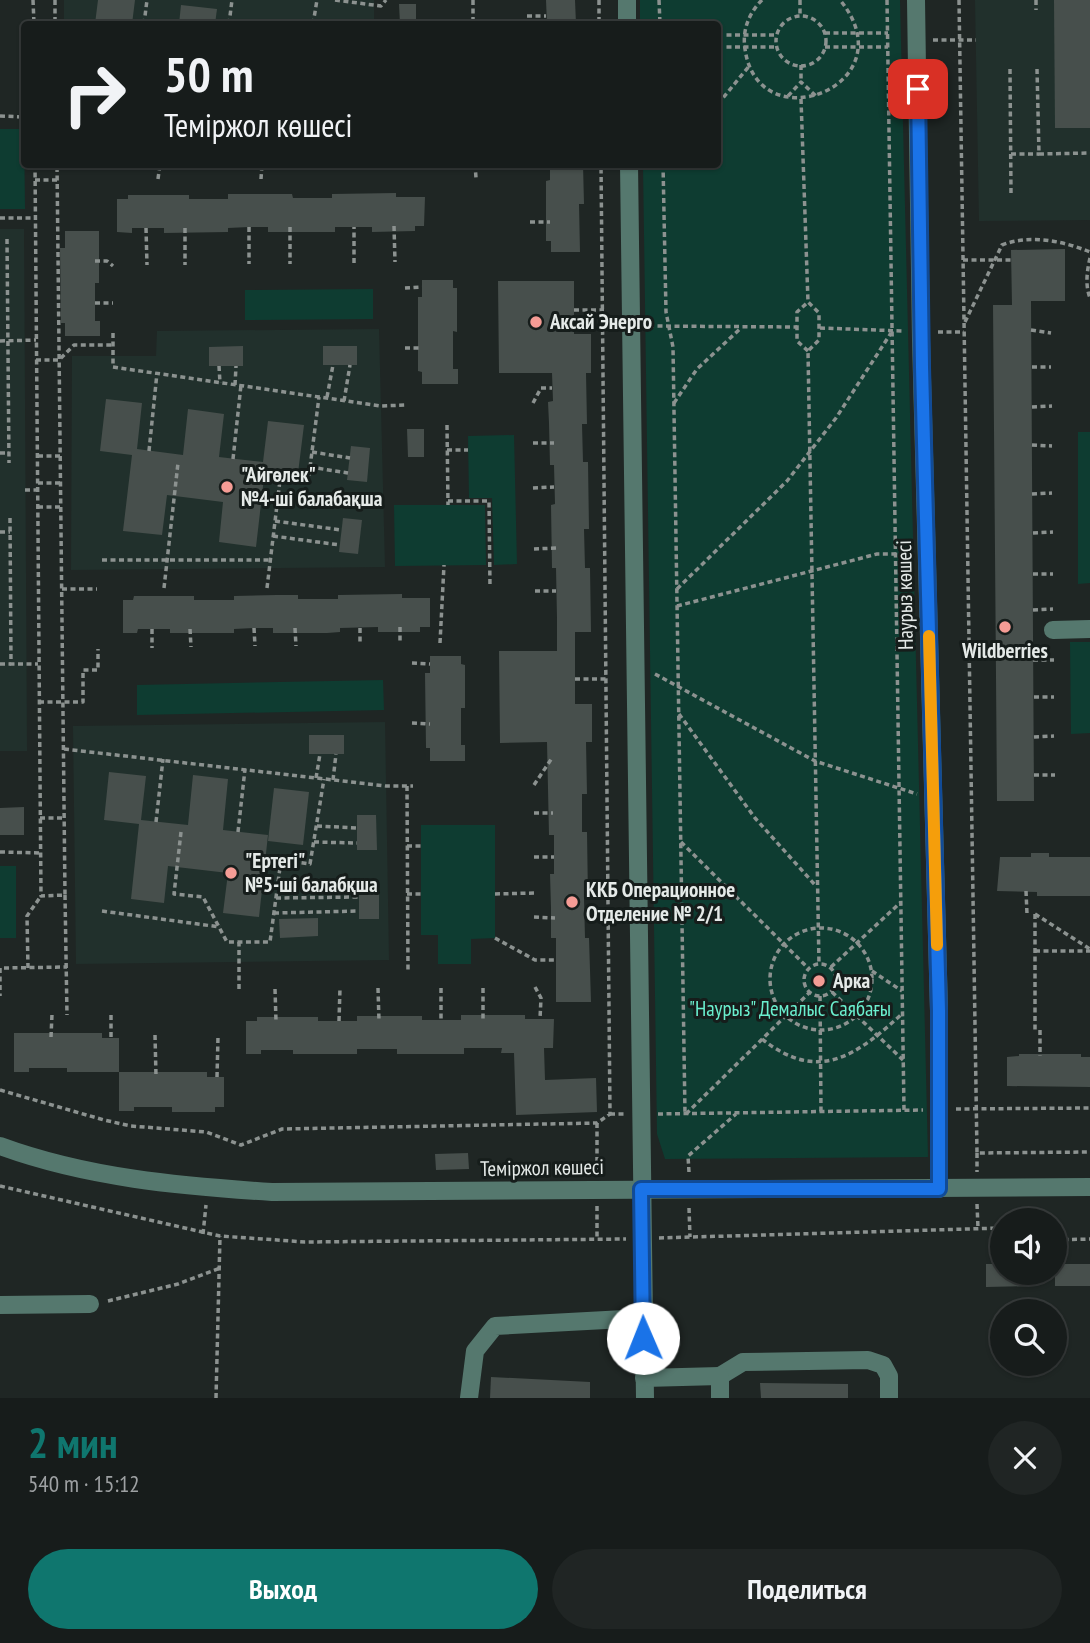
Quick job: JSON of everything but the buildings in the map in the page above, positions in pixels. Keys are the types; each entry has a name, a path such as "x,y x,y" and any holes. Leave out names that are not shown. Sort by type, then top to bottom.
{"street":[{"path":"626,0 627,21"},
{"name":"Наурыз көшесі","path":"916,0 939,1189"},
{"path":"629,168 645,1398"},
{"path":"1053,630 1090,629"},
{"name":"Теміржол көшесі","path":"0,1146 61,1164 122,1177 207,1189 307,1193 1090,1188"},
{"path":"0,1305 90,1304"},
{"path":"469,1398 475,1351 495,1326 643,1318"},
{"path":"644,1378 720,1376 743,1362 868,1360 883,1365 889,1376 889,1398"},
{"path":"720,1376 720,1398"}],"path":[{"path":"33,0 34,21"},
{"path":"55,0 55,21"},
{"path":"144,21 147,0"},
{"path":"229,21 232,0"},
{"path":"314,21 317,0"},
{"path":"335,0 381,6 386,0"},
{"path":"472,0 473,21"},
{"path":"599,0 599,21"},
{"path":"659,0 660,21"},
{"path":"762,0 747,23 744,47 750,65 754,75 767,88 801,99 816,96 838,85 851,71 858,47 858,33 851,13 840,0"},
{"path":"800,0 800,16"},
{"path":"887,0 904,1110"},
{"path":"959,0 977,1153 1090,1152"},
{"path":"1036,0 1036,10"},
{"path":"527,16 547,16"},
{"path":"800,16 816,21 825,33 825,47 818,59 801,65 787,61 777,47 777,35 786,21 800,16"},
{"path":"825,33 888,33"},
{"path":"721,35 777,35"},
{"path":"960,40 976,40"},
{"path":"721,47 777,47"},
{"path":"825,47 888,47"},
{"path":"721,100 750,65"},
{"path":"787,96 801,82 801,65"},
{"path":"1010,69 1011,194"},
{"path":"1037,69 1039,154"},
{"path":"801,82 816,96"},
{"path":"801,99 808,302 819,313 819,340 808,351 819,964"},
{"path":"0,116 21,117"},
{"path":"1011,154 1090,153"},
{"path":"28,968 27,916 41,896 35,168"},
{"path":"57,168 67,1015"},
{"path":"158,179 159,168"},
{"path":"261,179 262,168"},
{"path":"475,168 476,178"},
{"path":"601,168 610,1114"},
{"path":"663,168 666,312 673,347 685,1114"},
{"path":"35,180 57,180"},
{"path":"0,218 35,218"},
{"path":"530,222 551,222"},
{"path":"354,226 354,263"},
{"path":"394,226 395,262"},
{"path":"290,227 290,264"},
{"path":"146,228 147,265"},
{"path":"185,228 185,265"},
{"path":"249,228 249,264"},
{"path":"7,239 9,463"},
{"path":"964,324 1002,245 1015,240 1052,240 1090,252"},
{"path":"1090,258 1087,270 1087,291 1090,298"},
{"path":"963,260 1012,260"},
{"path":"96,261 107,261 113,265"},
{"path":"405,288 422,287"},
{"path":"808,302 797,312 797,341 808,351"},
{"path":"96,303 113,303"},
{"path":"574,310 604,310"},
{"path":"631,326 797,327"},
{"path":"674,403 697,369 742,326"},
{"path":"819,328 964,332"},
{"path":"1031,330 1051,333"},
{"path":"677,589 787,481 836,418 892,331"},
{"path":"113,333 113,367 381,406 405,405"},
{"path":"0,341 36,340"},
{"path":"36,360 59,360 74,345 113,345"},
{"path":"405,348 422,348"},
{"path":"327,398 333,365"},
{"path":"344,401 350,365"},
{"path":"219,366 219,383"},
{"path":"235,385 236,366"},
{"path":"1032,367 1051,367"},
{"path":"149,451 157,373"},
{"path":"233,459 241,385"},
{"path":"533,403 541,388 552,388"},
{"path":"267,588 280,480 308,483 319,397"},
{"path":"1032,407 1052,406"},
{"path":"447,425 448,503 489,501 491,587"},
{"path":"533,443 554,443"},
{"path":"1032,445 1052,446"},
{"path":"447,450 468,450"},
{"path":"312,452 350,458"},
{"path":"0,453 9,453"},
{"path":"37,456 60,456"},
{"path":"164,588 178,463"},
{"path":"310,467 348,472"},
{"path":"37,483 61,483"},
{"path":"533,488 554,488"},
{"path":"25,490 38,490"},
{"path":"1032,494 1052,493"},
{"path":"38,507 61,507"},
{"path":"10,518 11,664"},
{"path":"275,521 341,530"},
{"path":"0,532 10,532"},
{"path":"1032,533 1052,532"},
{"path":"273,536 340,545"},
{"path":"534,549 556,548"},
{"path":"677,606 877,554 896,554"},
{"path":"103,560 270,560"},
{"path":"440,643 444,565"},
{"path":"1033,574 1053,574"},
{"path":"62,589 97,589"},
{"path":"534,592 556,591"},
{"path":"1033,610 1053,609"},
{"path":"400,627 400,644"},
{"path":"254,628 255,646"},
{"path":"295,628 296,646"},
{"path":"360,628 360,645"},
{"path":"152,629 152,648"},
{"path":"190,629 191,647"},
{"path":"40,702 83,702 83,670 98,670 98,649"},
{"path":"1033,660 1054,660"},
{"path":"412,663 430,664"},
{"path":"636,663 678,689 815,761 932,799"},
{"path":"0,664 39,664"},
{"path":"575,679 607,679"},
{"path":"1034,697 1054,697"},
{"path":"679,714 755,818 817,887"},
{"path":"412,723 430,724"},
{"path":"1034,737 1054,736"},
{"path":"64,749 386,786 410,786 407,846 408,970"},
{"path":"316,778 320,754"},
{"path":"333,780 336,754"},
{"path":"534,785 552,758"},
{"path":"156,822 163,759"},
{"path":"239,832 245,769"},
{"path":"1034,775 1055,775"},
{"path":"181,832 174,894 203,897 227,942 270,942 281,860 310,864 324,779"},
{"path":"534,813 553,813"},
{"path":"40,818 64,818"},
{"path":"316,827 357,828"},
{"path":"314,842 357,843"},
{"path":"681,842 808,968"},
{"path":"407,846 421,846"},
{"path":"0,852 41,853"},
{"path":"534,857 554,857"},
{"path":"1026,891 1027,914"},
{"path":"495,894 534,893"},
{"path":"407,894 421,894"},
{"path":"41,896 65,895"},
{"path":"276,898 359,897"},
{"path":"830,968 901,902"},
{"path":"102,911 219,927"},
{"path":"274,913 359,911"},
{"path":"1040,1056 1035,914 1090,950"},
{"path":"534,917 555,918"},
{"path":"818,928 836,930 862,948 872,979 870,995 863,1009 840,1026 820,1030 800,1025 785,1016 776,1006 769,981 775,955 784,944 802,931 818,928"},
{"path":"495,938 534,960 556,960"},
{"path":"239,942 239,989"},
{"path":"1035,951 1090,950"},
{"path":"819,964 830,968 836,979 831,991 820,996 809,993 803,984 808,968 819,964"},
{"path":"0,996 2,968 66,967"},
{"path":"871,970 902,991"},
{"path":"534,987 541,998 540,1019"},
{"path":"339,1021 340,988"},
{"path":"378,988 379,1021"},
{"path":"441,988 441,1020"},
{"path":"483,988 483,1020"},
{"path":"275,989 276,1021"},
{"path":"831,991 903,1060"},
{"path":"685,1114 809,993"},
{"path":"820,996 821,1112"},
{"path":"762,1039 785,1055 802,1061 821,1062 861,1049 903,1013"},
{"path":"51,1037 52,1014"},
{"path":"111,1016 111,1038"},
{"path":"155,1035 156,1076"},
{"path":"216,1077 218,1037"},
{"path":"0,1090 104,1120 131,1126 206,1132 241,1145 282,1129 597,1123 610,1114 1090,1108"},
{"path":"690,1237 688,1156 738,1113"},
{"path":"0,1186 203,1234 305,1242 642,1239 990,1228"},
{"path":"203,1234 207,1189"},
{"path":"216,1398 220,1237"},
{"path":"1067,1240 1090,1240"},
{"path":"90,1304 122,1299 178,1284 219,1268"}],"shaded area":[{"path":"64,0 374,0 374,21 64,21"},
{"path":"975,0 1090,0 1090,220 979,221"},
{"path":"64,168 169,168 64,169"},
{"path":"0,229 24,229 27,751 0,751"},
{"name":"\"Айгөлек\" №4-ші балабақша","path":"379,329 385,567 71,570 72,356 156,356 157,331"},
{"name":"\"Ертегі\" №5-ші балабқша","path":"385,722 389,960 76,964 73,726"}],"green space":[{"name":"\"Наурыз\" Демалыс Саябағы","path":"640,0 900,0 928,1157 665,1159 657,1134 643,168 721,168 721,21 640,21"},
{"path":"0,129 21,129 25,209 0,209"},
{"path":"373,289 373,319 245,320 245,290"},
{"path":"1078,432 1090,432 1090,583 1078,584"},
{"path":"514,435 517,564 494,565 492,498 469,498 468,436"},
{"path":"394,505 485,505 486,565 395,566"},
{"path":"1070,642 1090,642 1090,733 1071,734"},
{"path":"383,680 384,710 137,715 137,685"},
{"path":"421,825 495,825 495,938 471,939 471,964 438,964 438,935 421,935"},
{"path":"0,866 16,866 16,938 0,938"}],"slow traffic":[{"path":"929,636 937,945"}],"place":[{"name":"Аксай Энерго","path":"536,322"},
{"name":"\"Айгөлек\" №4-ші балабақша","path":"227,487"},
{"name":"Wildberries","path":"1005,627"},
{"name":"\"Ертегі\" №5-ші балабқша","path":"231,873"},
{"name":"ККБ Операционное Отделение № 2/1","path":"572,902"},
{"name":"Арка","path":"819,981"}],"route":[{"path":"643,1338 641,1189 939,1189 939,1011 922,367 918,89"}]}
